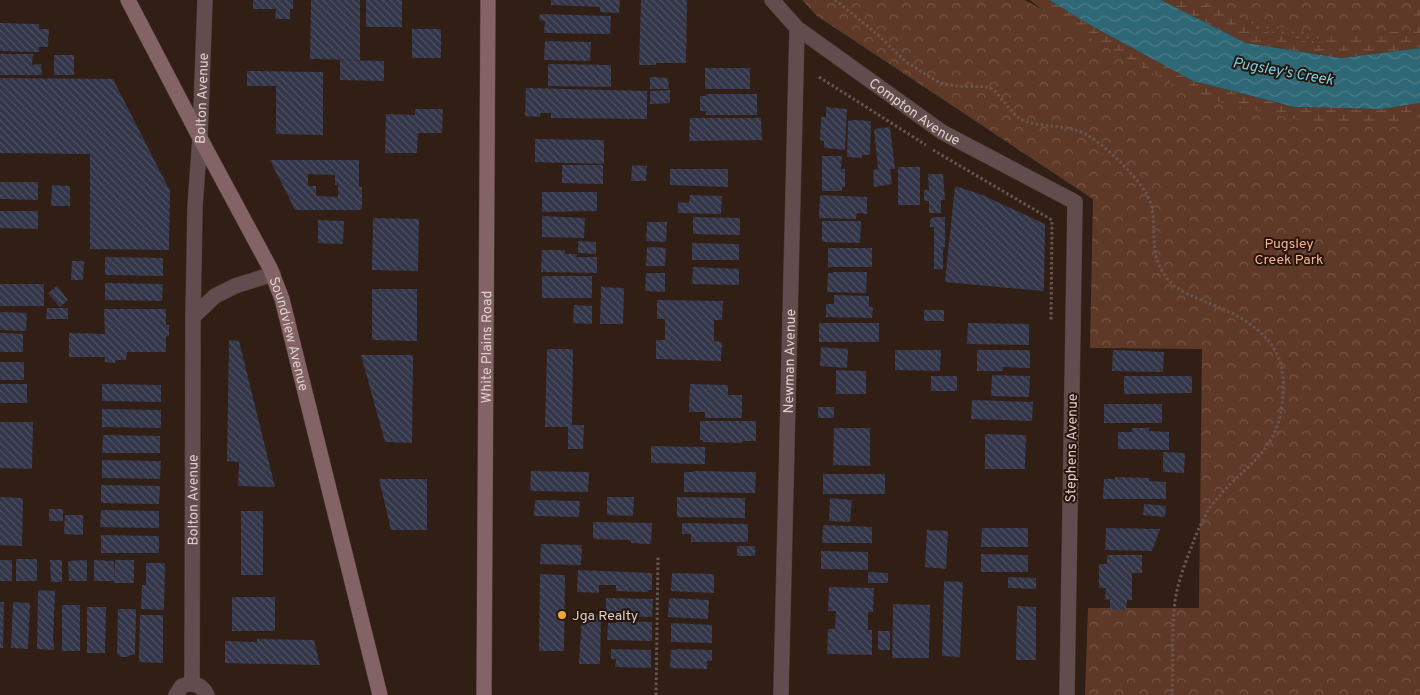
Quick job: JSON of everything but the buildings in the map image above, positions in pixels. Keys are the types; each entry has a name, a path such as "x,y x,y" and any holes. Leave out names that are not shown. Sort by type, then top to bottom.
{"main road":[{"name":"Soundview Avenue","path":"128,0 273,274 294,341 380,695"},
{"name":"White Plains Road","path":"484,695 488,0"}],"street":[{"name":"Bolton Avenue","path":"192,684 195,207 200,138 205,0"},
{"name":"Compton Avenue","path":"772,0 797,28 942,132 1075,202"},
{"name":"Newman Avenue","path":"781,694 797,28"},
{"name":"Stephens Avenue","path":"1067,695 1075,202"},
{"path":"193,317 215,296 235,286 273,274"},
{"path":"176,695 182,686 192,684 201,687 207,695"}],"path":[{"path":"835,0 876,32 906,62 940,83 955,86 989,87 995,91 1016,116 1024,121 1080,131 1094,138 1130,172 1150,201 1153,244 1158,265 1172,284 1189,295 1249,323 1265,336 1277,353 1284,376 1283,403 1272,441 1265,451 1230,485 1209,510 1193,542 1181,577 1175,601 1172,695"},
{"path":"819,76 950,161 1052,220 1051,321"},
{"path":"656,695 658,557"}],"green space":[{"name":"Pugsley Creek Park","path":"802,0 1025,0 1190,95 1307,122 1373,124 1420,118 1420,695 1085,695 1088,608 1199,608 1202,349 1090,348 1093,199 817,16"},
{"path":"1030,0 1049,0 1088,24 1193,81 1294,107 1382,109 1420,103 1420,159 1173,97 1095,54"},
{"path":"1161,0 1225,0 1250,28 1321,45 1337,8 1382,0 1420,0 1420,48 1341,58 1246,43"},
{"path":"1198,0 1414,0 1411,31 1328,36 1245,20"},
{"path":"1382,0 1321,45 1250,28 1235,9"}],"water":[{"name":"Pugsley's Creek","path":"1049,0 1161,0 1246,43 1341,58 1420,48 1420,103 1382,109 1294,107 1193,81 1088,24"}],"place":[{"name":"Jga Realty","path":"562,615"}]}
